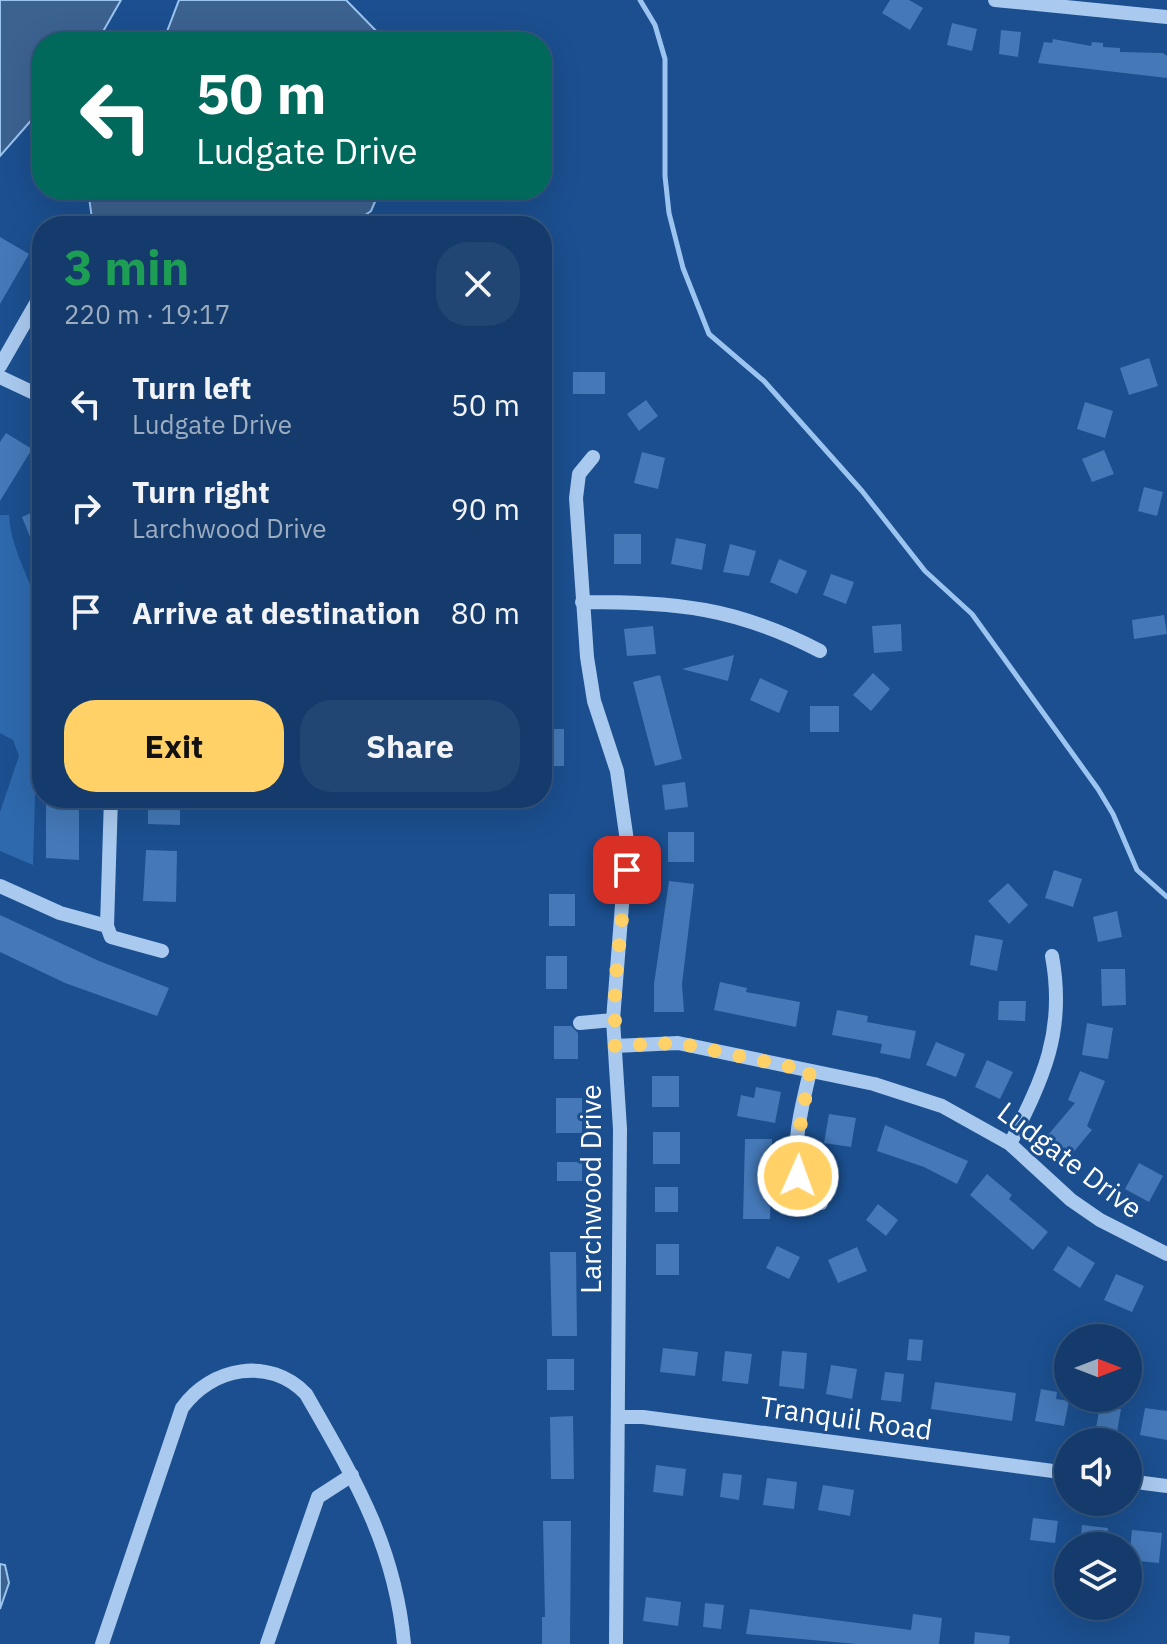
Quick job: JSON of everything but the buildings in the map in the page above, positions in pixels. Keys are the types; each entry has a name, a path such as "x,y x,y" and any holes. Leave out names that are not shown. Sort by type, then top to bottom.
{"street":[{"path":"995,0 1160,16 1154,0"},
{"path":"0,366 32,310"},
{"path":"0,377 32,392"},
{"name":"Larchwood Drive","path":"593,457 579,474 576,498 582,602 594,701 617,771 625,814 627,870 613,1020 620,1129 616,1644"},
{"path":"582,602 684,605 725,612 760,623 820,651"},
{"path":"111,808 107,926 111,937 162,951"},
{"path":"0,886 60,913 107,926"},
{"path":"1010,1144 1039,1086 1052,1048 1057,1005 1052,956"},
{"path":"580,1023 613,1020"},
{"name":"Ludgate Drive","path":"615,1046 678,1043 906,1092 976,1122 1010,1144 1071,1200 1131,1239 1167,1254"},
{"path":"810,1071 800,1128 798,1176 804,1189 821,1203"},
{"path":"102,1644 175,1423 192,1394 239,1370 259,1369 294,1382 306,1394 352,1475 389,1557 404,1644"},
{"name":"Tranquil Road","path":"618,1417 643,1417 1054,1471"},
{"path":"267,1644 318,1497 352,1475"},
{"path":"1142,1483 1167,1486"}],"shaded area":[{"path":"0,0 121,0 103,32 32,32 32,119 0,156"},
{"path":"179,0 346,0 377,32 167,32"},
{"path":"89,200 376,200 371,211 364,216 92,216"},
{"path":"0,515 9,515 15,546 32,590 33,865 0,851 0,812 19,756 13,740 0,733"},
{"path":"0,1564 5,1565 9,1583 0,1609"}],"waterway":[{"path":"640,0 655,25 665,59 665,176 669,213 683,268 709,334 764,381 862,491 925,571 972,614 1098,789 1113,814 1137,870 1167,897"}],"route":[{"path":"627,870 615,985 615,1046 678,1043 810,1071 800,1128 798,1176"}]}
